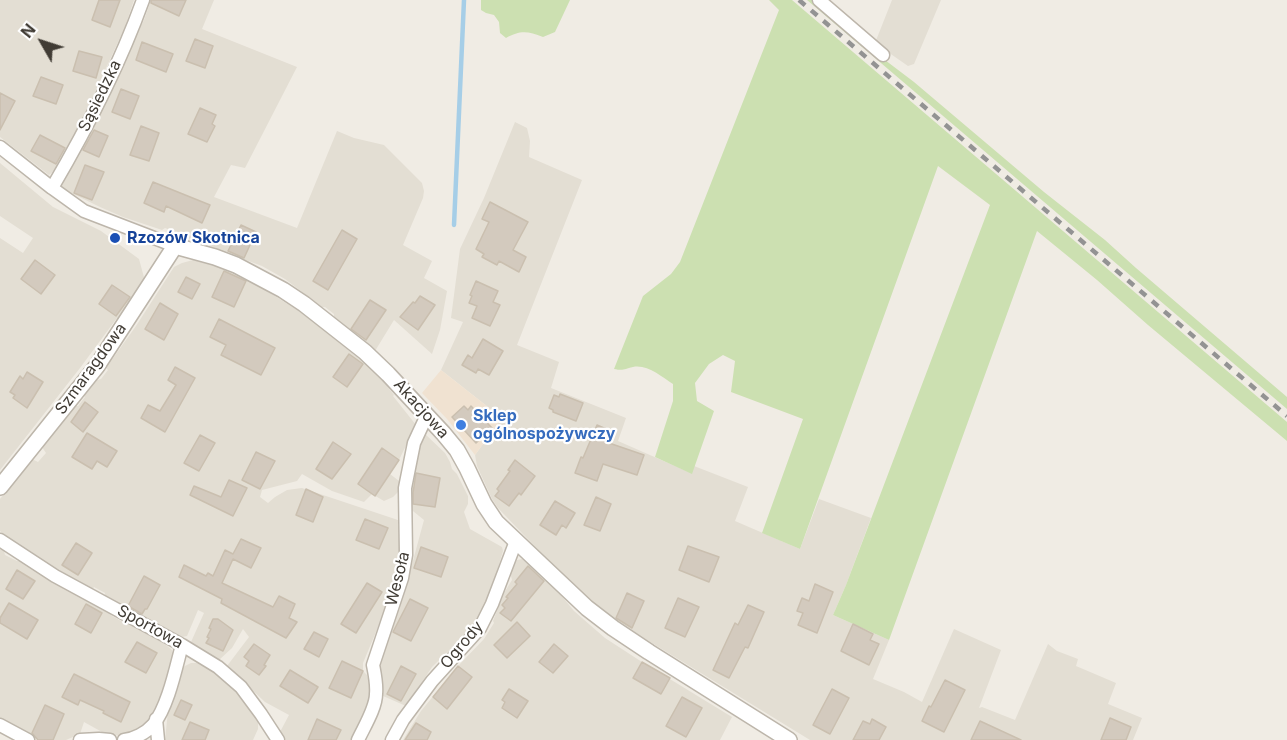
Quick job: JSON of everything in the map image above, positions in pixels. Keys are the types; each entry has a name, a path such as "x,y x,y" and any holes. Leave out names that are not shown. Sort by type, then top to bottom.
{"street":[{"name":"Sąsiedzka","path":"51,188 75,149 143,0"},
{"path":"819,0 883,55"},
{"name":"Akacjowa","path":"0,147 84,211 175,246 236,265 304,304 371,358 427,415 457,450 484,504 496,522 587,608 613,628 789,740"},
{"name":"Szmaragdowa","path":"0,487 97,366 175,246"},
{"name":"Wesoła","path":"358,740 376,697 373,665 402,578 406,555 405,488 414,443 427,415"},
{"name":"Sportowa","path":"0,540 55,576 218,667 241,687 278,740"},
{"name":"Ogrody","path":"392,740 403,720 432,681 480,628 492,604 516,541"},
{"path":"124,740 134,738 152,726 163,709 182,645"},
{"path":"156,719 158,740"},
{"path":"0,725 28,740"},
{"path":"80,740 110,740"}],"shaded area":[{"path":"0,0 134,0 125,27 78,129 57,168 49,175 0,137"},
{"path":"151,0 214,0 202,29 297,67 245,168 231,165 214,197 297,228 337,131 354,138 384,145 422,183 423,198 403,245 432,261 424,278 447,291 440,330 432,354 394,320 375,351 325,307 262,266 165,228 162,230 123,217 59,187 144,20"},
{"path":"892,0 941,0 914,64 908,66 875,43"},
{"path":"515,122 527,128 530,141 529,157 582,180 517,345 559,362 551,388 626,418 618,441 691,473 694,466 748,487 735,521 800,549 819,499 871,518 833,615 889,640 873,679 922,702 954,629 1001,650 979,708 982,707 1015,720 1048,644 1057,651 1078,659 1076,666 1116,683 1108,704 1142,718 1133,740 810,740 608,616 567,580 498,508 477,466 475,455 502,418 441,370 463,322 451,318 460,249"},
{"path":"0,163 53,207 101,231 139,259 145,281 122,321 117,318 0,470 0,238 23,253 33,238 0,216"},
{"path":"193,260 215,266 251,281 302,313 373,370 416,425 390,474 403,484 393,497 384,501 372,494 364,502 332,491 302,474 297,481 262,490 260,497 268,503 287,490 302,488 398,520 401,547 391,596 363,663 363,671 367,675 372,693 352,740 286,740 280,732 289,715 265,702 227,666 249,637 243,629 232,648 219,660 191,642 204,613 198,610 187,636 182,637 105,597 105,593 94,587 92,590 18,545 0,531 0,499 32,459 38,462 46,453 42,447 75,406 78,406 97,380 101,379 108,370 106,368 174,267"},
{"path":"441,370 502,418 475,455 447,419 422,393"},
{"path":"424,433 445,453 468,496 468,504 464,512 470,529 502,547 503,551 490,595 476,621 468,632 432,667 406,706 383,696 379,660 405,590 424,520 408,507 419,443"},
{"path":"0,549 5,555 21,561 172,650 173,659 154,715 140,727 119,736 102,732 84,722 80,734 66,740 38,740 0,721"},
{"path":"522,559 550,582 574,611 605,638 732,717 720,740 403,740 421,711 484,639 494,623 504,593 512,580 510,572 517,560"},
{"path":"197,663 218,674 236,689 255,714 258,722 258,729 253,740 165,740 168,711 177,678 183,667"}],"green space":[{"path":"481,0 570,0 555,32 543,37 520,33 506,38 500,33 499,22 494,15 481,10"},
{"path":"769,0 792,0 1287,422 1287,441 1037,231 889,640 833,615 990,205 938,166 800,549 762,533 803,419 731,392 735,361 723,355 709,364 695,383 697,401 714,411 692,474 655,457 673,401 673,384 644,367 614,369 643,296 671,274 680,262 779,10"},
{"path":"807,0 816,0 881,57 1105,240 1287,397 1287,409"}],"building":[{"path":"99,0 120,0 110,27 92,20"},
{"path":"151,0 186,0 179,16 151,3"},
{"path":"195,39 213,46 205,68 186,61"},
{"path":"142,42 173,54 166,72 136,60"},
{"path":"79,51 102,57 96,78 73,71"},
{"path":"41,77 63,85 56,104 33,96"},
{"path":"121,89 139,96 130,119 112,112"},
{"path":"0,93 15,101 0,130"},
{"path":"200,108 216,115 212,124 215,126 207,142 188,134"},
{"path":"141,126 159,133 149,161 130,155"},
{"path":"94,130 108,136 99,157 83,150"},
{"path":"40,135 65,148 56,164 31,151"},
{"path":"85,165 104,172 92,200 74,193"},
{"path":"153,182 210,205 202,223 166,206 164,212 144,203"},
{"path":"490,202 528,222 513,250 526,257 519,272 499,261 497,265 482,257 484,254 476,249 489,222 482,219"},
{"path":"241,225 256,232 244,258 228,251"},
{"path":"342,230 357,239 328,290 313,281"},
{"path":"35,260 55,275 41,294 21,279"},
{"path":"224,271 246,281 234,307 212,297"},
{"path":"186,277 200,284 192,299 178,292"},
{"path":"476,281 498,291 493,302 500,305 490,326 472,318 477,306 469,303"},
{"path":"112,285 130,297 116,316 99,304"},
{"path":"420,296 435,305 418,330 400,317"},
{"path":"370,300 386,310 366,340 351,329"},
{"path":"160,303 178,314 164,340 145,329"},
{"path":"219,319 275,348 261,375 221,355 226,345 210,337"},
{"path":"483,339 503,351 489,375 478,369 476,373 462,365 468,355 472,358"},
{"path":"349,354 363,364 347,387 333,377"},
{"path":"175,367 195,378 165,432 141,418 148,405 160,411 176,385 168,380"},
{"path":"27,372 43,382 27,408 13,398 15,395 10,392 20,376 23,379"},
{"path":"560,394 583,403 576,421 553,412 549,408 554,395 559,397"},
{"path":"85,402 98,412 83,432 71,422"},
{"path":"464,406 468,410 471,406 492,428 476,443 452,417"},
{"path":"597,425 611,431 606,442 644,455 637,475 603,464 597,481 575,473"},
{"path":"87,433 117,451 107,467 97,461 92,469 72,457"},
{"path":"200,435 215,443 199,471 184,463"},
{"path":"333,442 351,454 332,479 316,469"},
{"path":"382,448 399,460 375,496 358,484"},
{"path":"256,452 275,461 260,489 242,480"},
{"path":"515,460 535,476 521,495 519,493 509,506 495,496"},
{"path":"416,473 440,478 435,507 413,504"},
{"path":"229,480 247,488 233,516 190,495 194,486 221,497"},
{"path":"306,489 323,497 313,522 296,515"},
{"path":"596,497 611,504 600,531 584,525"},
{"path":"555,501 575,513 566,528 562,525 556,535 540,525"},
{"path":"365,519 388,528 379,549 356,540"},
{"path":"241,539 261,548 251,568 233,559 222,583 273,607 279,596 295,604 289,618 297,622 286,638 221,603 222,599 179,577 184,565 206,576 208,573 213,576 225,550 233,554"},
{"path":"76,543 92,553 78,575 62,565"},
{"path":"688,546 719,557 709,582 679,570"},
{"path":"421,547 448,557 441,577 414,568"},
{"path":"528,566 544,581 511,621 500,613 505,608 502,605 517,584 515,582"},
{"path":"17,570 35,581 23,599 6,589"},
{"path":"144,576 160,585 142,614 128,606"},
{"path":"367,583 382,592 356,633 341,624"},
{"path":"815,584 833,592 817,633 798,625 803,613 797,611 802,598 809,601"},
{"path":"627,593 644,601 632,628 616,618"},
{"path":"678,598 699,607 685,637 665,628"},
{"path":"410,599 428,608 411,641 393,632"},
{"path":"9,603 38,620 27,639 0,623 0,618"},
{"path":"86,604 102,613 91,633 75,624"},
{"path":"748,605 764,612 748,648 745,647 729,678 713,670 735,623 738,625"},
{"path":"213,619 218,619 233,630 223,651 206,643"},
{"path":"517,622 530,636 507,658 494,645"},
{"path":"853,624 873,634 870,640 879,644 869,665 841,651"},
{"path":"314,632 328,639 319,657 304,649"},
{"path":"137,642 157,653 146,673 125,662"},
{"path":"254,644 270,655 259,675 246,666 249,661 244,657"},
{"path":"554,644 568,656 553,673 539,662"},
{"path":"342,661 363,671 351,698 329,688"},
{"path":"642,662 670,678 661,694 633,678"},
{"path":"401,666 416,674 401,701 387,694"},
{"path":"458,666 472,677 447,709 433,697"},
{"path":"290,670 318,687 308,703 280,686"},
{"path":"74,674 130,702 121,722 80,700 78,705 62,697"},
{"path":"945,680 965,690 944,732 922,721"},
{"path":"509,689 528,701 517,718 502,708 505,702 502,700"},
{"path":"832,689 849,698 830,734 813,725"},
{"path":"682,697 702,708 686,737 666,726"},
{"path":"181,700 192,705 185,720 174,715"},
{"path":"45,705 64,714 53,740 38,740 32,733"},
{"path":"1110,718 1131,727 1126,740 1101,740"},
{"path":"317,719 341,730 336,740 308,740"},
{"path":"872,719 886,727 879,740 853,740 863,721 870,724"},
{"path":"980,721 1021,740 971,740"},
{"path":"190,722 209,730 205,740 182,740"},
{"path":"416,723 431,732 427,740 405,740"}],"waterway":[{"path":"454,225 464,0"}],"railway":[{"path":"799,0 1287,416"}],"place":[{"name":"Rzozów Skotnica","path":"115,238"},
{"name":"Sklep ogólnospożywczy","path":"461,425"}]}
